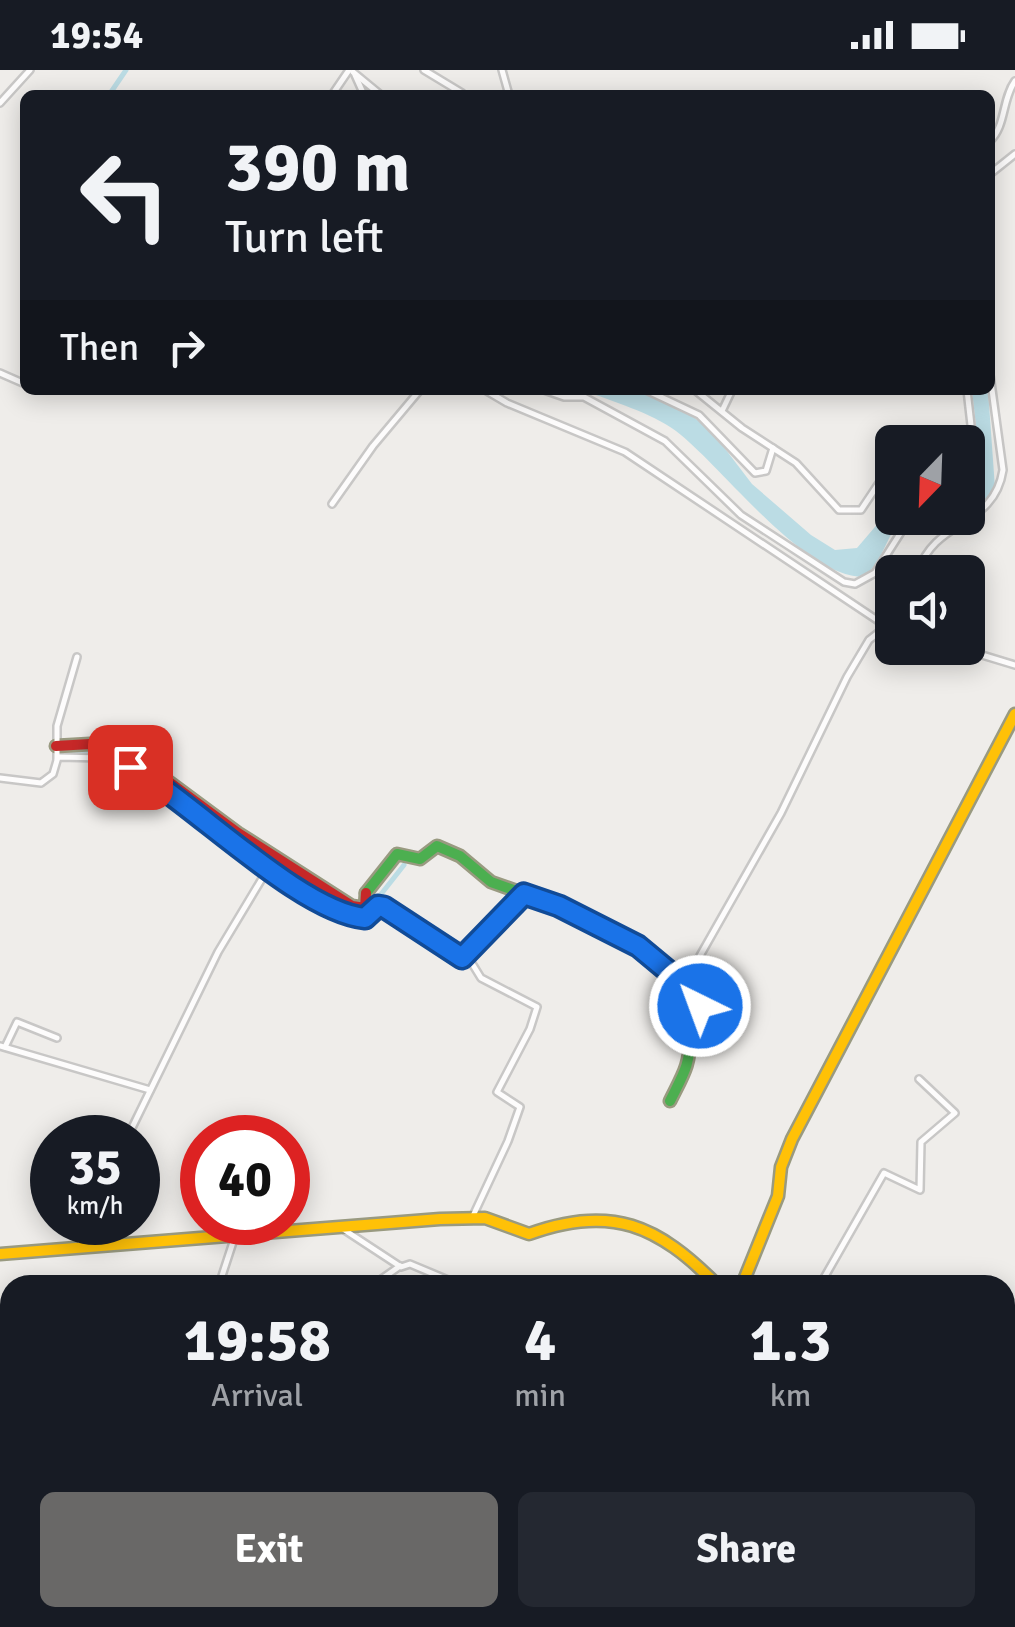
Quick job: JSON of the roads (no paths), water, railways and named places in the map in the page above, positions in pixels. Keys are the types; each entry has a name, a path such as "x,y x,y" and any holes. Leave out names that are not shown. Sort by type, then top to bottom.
{"street":[{"path":"0,103 30,70"},
{"path":"424,70 459,90"},
{"path":"352,71 375,90"},
{"path":"995,137 1015,81"},
{"path":"995,170 1015,154"},
{"path":"332,504 372,446 416,395"},
{"path":"494,395 625,452 875,615"},
{"path":"567,395 595,401 665,441 742,515 844,582 856,584 875,573 899,535"},
{"path":"657,395 700,415 755,473 766,471 774,448"},
{"path":"701,395 796,463 834,507 861,510 875,490"},
{"path":"722,412 730,395"},
{"path":"968,395 971,425"},
{"path":"985,506 993,502 1003,470 993,395"},
{"path":"927,555 945,535"},
{"path":"684,984 787,802 846,677 868,640 875,636"},
{"path":"0,778 41,783 53,774 58,726 76,656"},
{"path":"985,656 1015,665"},
{"path":"746,1275 778,1196 781,1167 792,1139 1015,714"},
{"path":"56,753 90,744 130,754 159,771 327,904 358,917 368,917 378,906 384,907 478,969 481,978 536,1007 497,1092 520,1108 472,1218"},
{"path":"272,862 361,909 366,905 365,894 397,854 420,859 437,846 460,856 491,882 559,906 638,946 697,995 700,1006 691,1031 693,1054 670,1100"},
{"path":"138,1115 218,952 272,862"},
{"path":"462,958 524,894"},
{"path":"57,1038 17,1022 2,1046 150,1090"},
{"path":"826,1275 884,1173 920,1190 922,1142 955,1113 918,1079"},
{"path":"310,1228 485,1218 529,1234 559,1220 620,1218 674,1244 707,1275"},
{"path":"337,1226 400,1266"},
{"path":"0,1254 180,1240"},
{"path":"78,1250 80,1245"},
{"path":"222,1275 233,1245"},
{"path":"387,1275 410,1264 436,1275"}],"water":[{"path":"596,395 649,395 682,409 710,429 752,484 811,535 835,550 857,548 875,527 875,535 891,535 881,555 875,555 875,565 864,577 816,560 765,518 695,447 666,424"},
{"path":"973,395 988,395 995,488 985,501 985,425 976,425"}],"waterway":[{"path":"112,90 126,70"},
{"path":"0,370 20,379"},
{"path":"67,751 99,752 140,767 170,786 228,834 333,903 367,912 404,865"}]}
